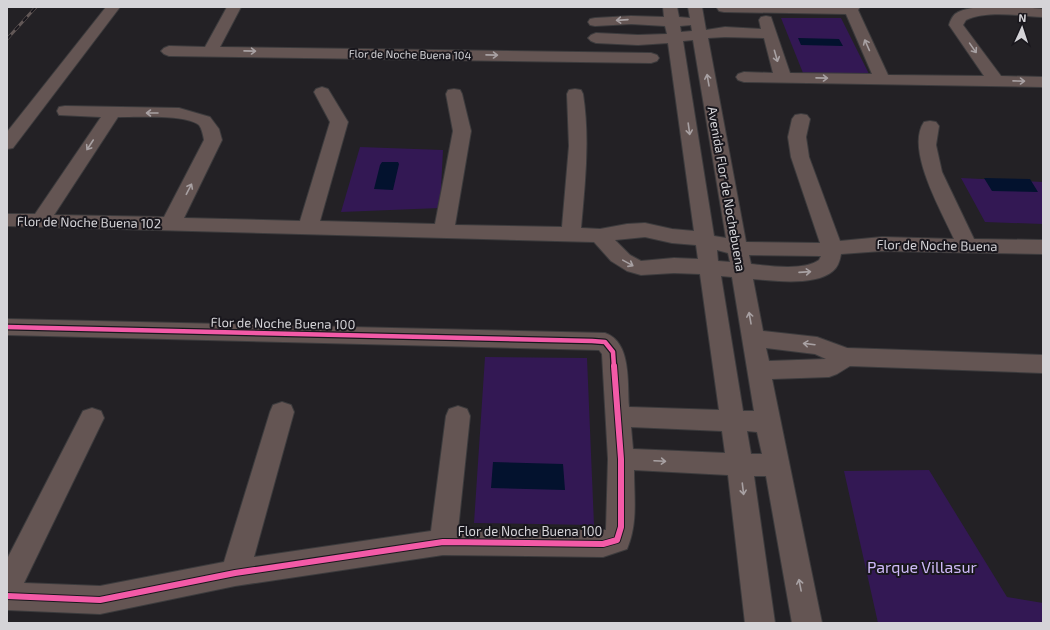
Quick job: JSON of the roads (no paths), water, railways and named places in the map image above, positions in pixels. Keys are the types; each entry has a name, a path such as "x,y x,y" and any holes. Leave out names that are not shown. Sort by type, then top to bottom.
{"street":[{"path":"7,144 112,7"},
{"path":"211,50 234,7"},
{"path":"724,8 766,21"},
{"path":"597,57 595,14 631,20 673,22 698,21 728,32 766,21 852,9 882,79"},
{"path":"996,81 956,25 957,20 961,16 973,13 1043,13"},
{"name":"Avenida Flor de Nochebuena","path":"698,21 760,370"},
{"path":"766,21 783,78"},
{"path":"596,38 638,40 673,22"},
{"name":"Avenida Flor de Nochebuena","path":"673,22 733,421"},
{"name":"Flor de Noche Buena 104","path":"169,51 211,50 651,58"},
{"path":"744,77 1043,82"},
{"path":"308,228 339,122 322,92"},
{"path":"444,231 462,131 454,94"},
{"path":"571,234 579,135 579,116 575,94"},
{"name":"Flor de Noche Buena 102","path":"64,111 179,113 204,121 210,129 213,140 171,224"},
{"path":"40,221 112,112"},
{"path":"600,236 619,258 633,266 651,267 677,265 709,267 742,272 781,273 817,271 825,268 830,261 832,248 800,157 797,138 801,119"},
{"path":"930,126 927,145 933,172 967,245"},
{"name":"Flor de Noche Buena 102","path":"7,220 571,234 600,236 627,231 645,230 672,236 690,237 705,241"},
{"name":"Flor de Noche Buena","path":"705,241 738,248 814,250 882,244 1043,247"},
{"name":"Flor de Noche Buena 100","path":"7,328 584,340 605,342 613,352 621,459 621,527 617,540 603,544 444,542 235,573 100,600 7,596"},
{"path":"754,338 817,346 846,357 1043,364"},
{"path":"808,623 776,466 760,370 829,368 846,357"},
{"path":"235,573 282,412"},
{"name":"Flor de Noche Buena 100","path":"444,542 458,416"},
{"path":"618,417 768,422"},
{"path":"7,588 92,418"},
{"path":"733,421 760,623"},
{"path":"621,459 776,466"}],"water":[{"path":"798,38 839,39 843,46 801,45"},
{"path":"382,162 398,162 399,164 393,190 374,189"},
{"path":"984,178 1030,179 1038,192 992,191"},
{"path":"493,462 563,464 565,490 491,488"}],"railway":[{"path":"7,39 36,7"}],"park label":[{"name":"Parque Villasur","path":"922,566"}]}
